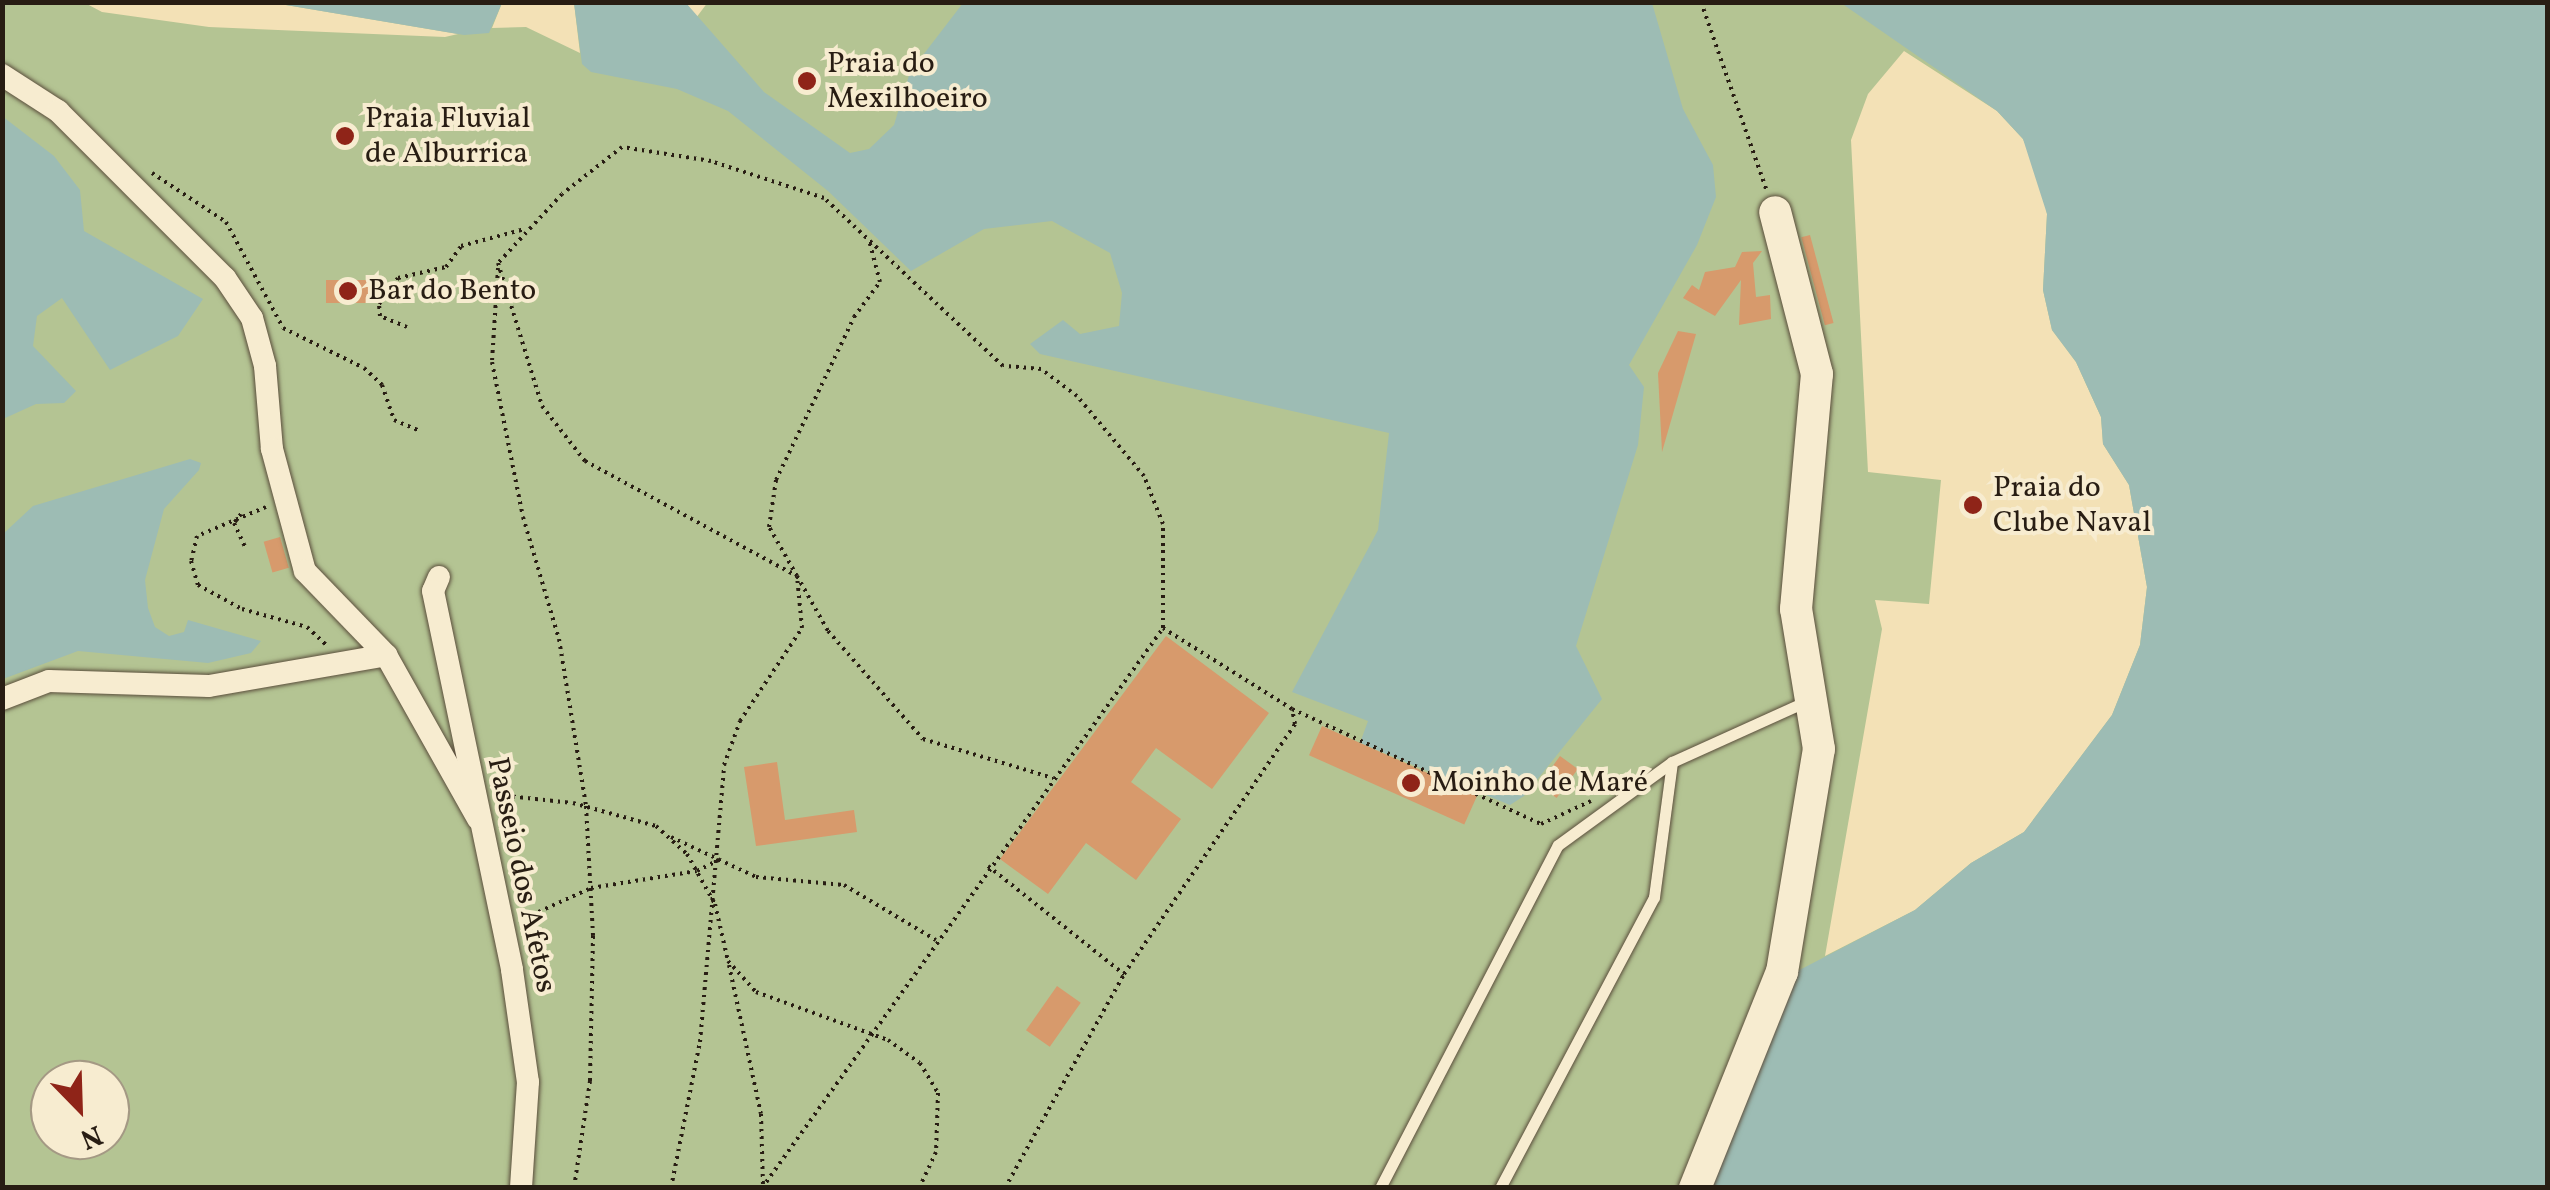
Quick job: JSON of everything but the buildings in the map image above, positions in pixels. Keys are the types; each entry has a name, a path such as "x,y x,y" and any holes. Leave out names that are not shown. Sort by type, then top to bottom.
{"street":[{"path":"2,74 58,111 225,278 252,318 286,503 305,571 386,655 478,819"},
{"path":"1694,1188 1782,972 1819,750 1796,609 1817,374 1775,212"},
{"name":"Passeio dos Afetos","path":"439,577 433,591 503,928 528,1082 521,1188"},
{"path":"2,699 49,681 210,686 386,655"}],"lane":[{"path":"1380,1188 1558,846 1672,762 1811,700"},
{"path":"1500,1188 1654,897 1672,762"}],"path":[{"path":"1701,2 1775,212"},
{"path":"574,1188 590,1080 591,888 586,806 559,639 523,517 492,362 498,263 525,229 622,148 778,178 824,198 1003,366 1041,369 1077,396 1144,476 1163,524 1163,628 988,866 763,1187"},
{"path":"150,172 226,222 284,328 364,368 382,385 394,420 420,432"},
{"path":"406,327 380,316 379,304 398,278 446,267 462,246 525,229"},
{"path":"868,240 880,282 854,316 776,480 769,527 828,631 924,739 1053,778"},
{"path":"498,263 542,406 585,461 797,576"},
{"path":"286,503 241,514 197,536 191,561 198,585 242,608 307,627 344,662"},
{"path":"241,514 234,523 246,550"},
{"path":"672,1188 700,1042 720,860 724,764 740,721 802,628 797,576"},
{"path":"1163,628 1292,709 1541,824 1606,793"},
{"path":"1005,1188 1124,974 1295,724 1292,709"},
{"path":"472,792 586,806 656,826 697,871 715,904 761,1114 763,1187"},
{"path":"666,835 756,877 844,885 936,940"},
{"path":"503,928 591,888 697,871 720,860"},
{"path":"988,866 1124,974"},
{"path":"728,961 756,992 888,1040 920,1062 938,1093 936,1152 919,1188"}],"green space":[{"path":"708,2 2136,2 2547,1187 3,1187 2,3 85,3 102,12 209,27 445,37 458,34 274,3 502,3 492,28 526,27 580,53 574,3 686,3 696,18","holes":["1904,51 1997,111 2023,139 2040,175 2047,214 2043,290 2052,330 2076,362 2101,417 2103,444 2129,485 2147,587 2140,645 2112,715 2024,832 1971,863 1915,910 1825,956 1882,629 1875,600 1929,604 1941,480 1868,472 1851,140 1868,94"]}],"water":[{"path":"502,2 489,33 464,35 274,3"},
{"path":"574,3 686,3 764,92 850,153 869,149 894,125 910,72 963,3 1652,3 1683,109 1713,165 1716,197 1697,245 1629,365 1644,387 1638,445 1576,646 1602,699 1524,796 1510,805 1360,743 1368,721 1292,692 1378,530 1389,433 1040,354 1030,344 1063,320 1080,334 1119,326 1122,293 1110,253 1052,221 984,229 911,271 828,191 728,111 677,89 591,72 582,64"},
{"path":"1841,3 2547,3 2547,1187 1704,1188 1788,976 1915,910 1971,863 2024,832 2112,715 2140,645 2147,587 2129,485 2103,444 2101,417 2076,362 2052,330 2043,290 2047,214 2023,139 1997,111"},
{"path":"2,116 54,156 80,190 84,231 203,299 178,336 110,370 62,298 37,316 33,346 76,391 64,403 36,404 3,419"},
{"path":"190,459 201,463 164,509 145,580 148,608 155,627 169,636 184,632 188,620 261,641 251,653 208,663 78,651 3,679 3,534 33,506"}],"place":[{"name":"Praia do Mexilhoeiro","path":"807,81"},
{"name":"Praia Fluvial de Alburrica","path":"345,136"},
{"name":"Bar do Bento","path":"348,291"},
{"name":"Praia do Clube Naval","path":"1973,505"},
{"name":"Moinho de Maré","path":"1411,783"}]}
